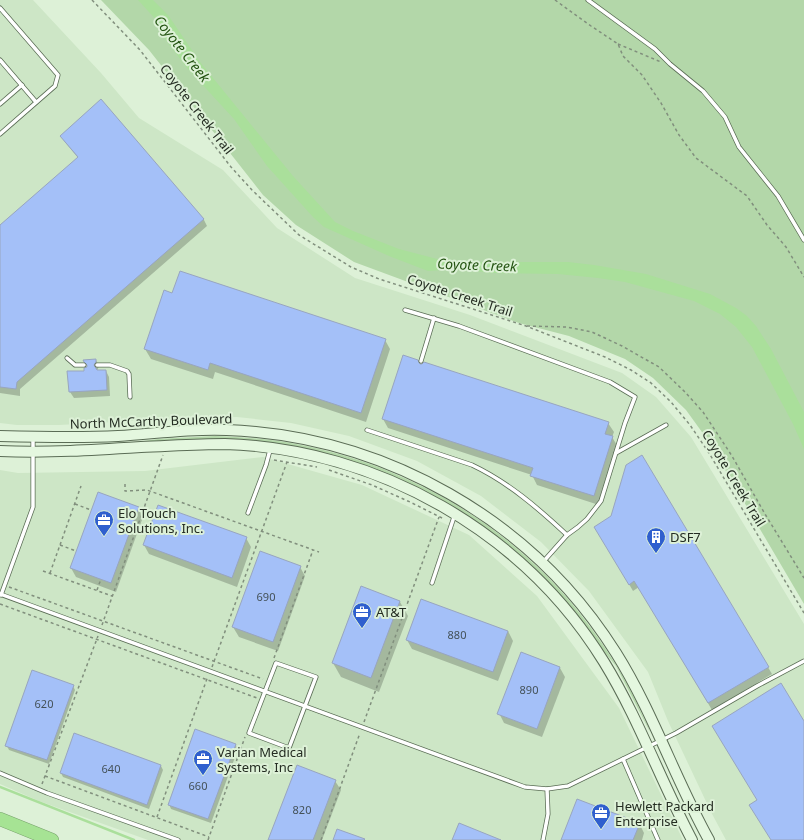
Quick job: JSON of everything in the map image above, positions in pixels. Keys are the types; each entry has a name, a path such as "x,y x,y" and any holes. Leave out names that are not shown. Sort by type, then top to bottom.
{"highway":[{"path":"0,819 52,840"},
{"path":"0,824 52,840"}],"main road":[{"name":"North McCarthy Boulevard","path":"0,436 118,436 194,430 225,430 283,435 321,442 350,450 409,472 436,486 485,515 511,536 542,563 584,608 608,641 641,698 709,840"},
{"name":"North McCarthy Boulevard","path":"0,451 68,451 225,444 270,448 317,457 360,469 403,486 454,518 481,531 518,560 537,578 572,618 592,644 616,682 692,840"}],"lane":[{"path":"588,0 655,49 670,64 703,91 724,117 739,147 778,196 804,240"},
{"path":"0,8 58,75 55,86 0,134"},
{"path":"0,60 36,102"},
{"path":"0,104 22,85"},
{"path":"406,310 434,318 610,382 635,397 601,501 587,519 578,528 567,535 542,563"},
{"path":"421,361 434,318"},
{"path":"68,358 75,365 84,365"},
{"path":"97,365 110,365 127,371 129,374 130,398"},
{"path":"616,453 666,425"},
{"path":"367,430 472,465 485,471 522,495 567,535"},
{"path":"33,437 33,507 1,594 265,693 525,787 547,789 568,786 676,733 757,686 804,661"},
{"path":"248,513 268,459 270,448"},
{"path":"432,583 454,518"},
{"path":"276,663 316,677 289,748 249,733 265,693 276,663"},
{"path":"623,759 658,840"},
{"path":"0,774 47,793 178,840"},
{"path":"543,840 548,814 547,789"}],"path":[{"name":"Coyote Creek Trail","path":"92,0 145,56 231,167 271,209 299,234 351,267 379,279 526,326 605,357 631,370 651,383 671,402 690,425 708,452 804,612"},
{"path":"555,0 618,44 659,62 670,64"},
{"path":"618,44 623,56 642,75 696,158 747,196 786,247 804,277"},
{"path":"526,326 567,327 592,332 622,346 659,367 703,412 732,456 804,578"},
{"path":"42,784 100,631 166,446"},
{"path":"268,459 319,468"},
{"path":"157,817 288,462"},
{"path":"326,469 372,485 439,517 454,518"},
{"path":"125,484 125,491 147,490 319,552"},
{"path":"50,573 81,486"},
{"path":"75,504 91,510"},
{"path":"321,840 439,517"},
{"path":"60,545 76,551"},
{"path":"43,571 112,596"},
{"path":"97,590 101,579"},
{"path":"5,585 266,680"},
{"path":"0,604 259,698"},
{"path":"45,776 209,837"}],"shaded area":[{"path":"0,0 33,0 101,73 139,118 223,170 277,228 355,278 470,315 622,373 656,397 691,437 804,624 804,840 726,840 711,812 668,721 648,672 589,591 541,542 481,496 417,461 349,436 291,423 237,417 187,418 59,425 17,425 0,423"},
{"path":"101,0 804,0 804,604 707,439 686,410 653,378 625,359 569,336 519,323 354,262 296,225 263,195 149,50"},
{"path":"215,436 256,438 286,442 342,455 386,470 428,489 468,513 506,540 541,570 573,605 601,642 617,667 650,732 616,666 575,616 440,502 280,447 117,445 158,439"},
{"path":"263,457 362,485 469,535 537,596 619,708 683,840 148,840 39,801 0,784 0,470 18,473 145,471"}],"water":[{"name":"Coyote Creek","path":"138,0 153,0 168,15 200,62 293,176 335,222 353,231 399,249 441,260 479,262 568,262 594,265 646,274 710,294 736,308 747,316 756,326 771,349 804,412 804,449 793,424 752,347 736,327 720,314 694,301 625,282 598,278 558,274 494,273 455,269 428,271 389,256 324,227 313,217 267,166 234,119 187,68 165,39 159,23"}],"building":[{"path":"101,99 204,219 17,382 16,389 0,387 0,225 78,157 60,136"},
{"path":"180,271 386,339 361,413 210,363 208,370 144,349 164,290 172,293"},
{"path":"403,355 418,360 420,364 424,362 609,422 605,434 613,436 594,496 530,476 533,468 382,419"},
{"path":"96,359 94,365 97,370 106,370 107,390 69,392 67,371 84,371 84,368 87,367 87,365 83,360"},
{"name":"DSF7","path":"642,455 769,667 708,703 634,581 629,585 594,527 611,516 626,465"},
{"path":"98,492 139,507 111,583 70,568"},
{"path":"158,505 247,537 232,578 143,545"},
{"path":"260,551 301,566 273,642 232,627"},
{"path":"361,586 400,601 371,678 332,663"},
{"path":"421,599 508,631 493,672 406,640"},
{"path":"521,652 560,667 537,729 497,714"},
{"path":"32,670 74,685 47,760 5,746"},
{"path":"781,683 804,721 804,840 771,840 749,805 757,800 712,726"},
{"path":"195,729 236,744 208,819 168,805"},
{"path":"74,733 161,765 147,805 60,773"},
{"path":"297,765 336,780 313,840 268,840"},
{"path":"577,799 640,823 633,840 561,840"},
{"path":"459,823 501,840 452,840"},
{"path":"337,829 365,839 333,840"}],"waterway":[{"path":"0,787 134,840"}],"place":[{"name":"Elo Touch Solutions, Inc.","path":"104,537"},
{"name":"DSF7","path":"656,554"},
{"name":"AT&T","path":"362,629"},
{"name":"Varian Medical Systems, Inc","path":"203,776"},
{"name":"Hewlett Packard Enterprise","path":"601,830"}]}
